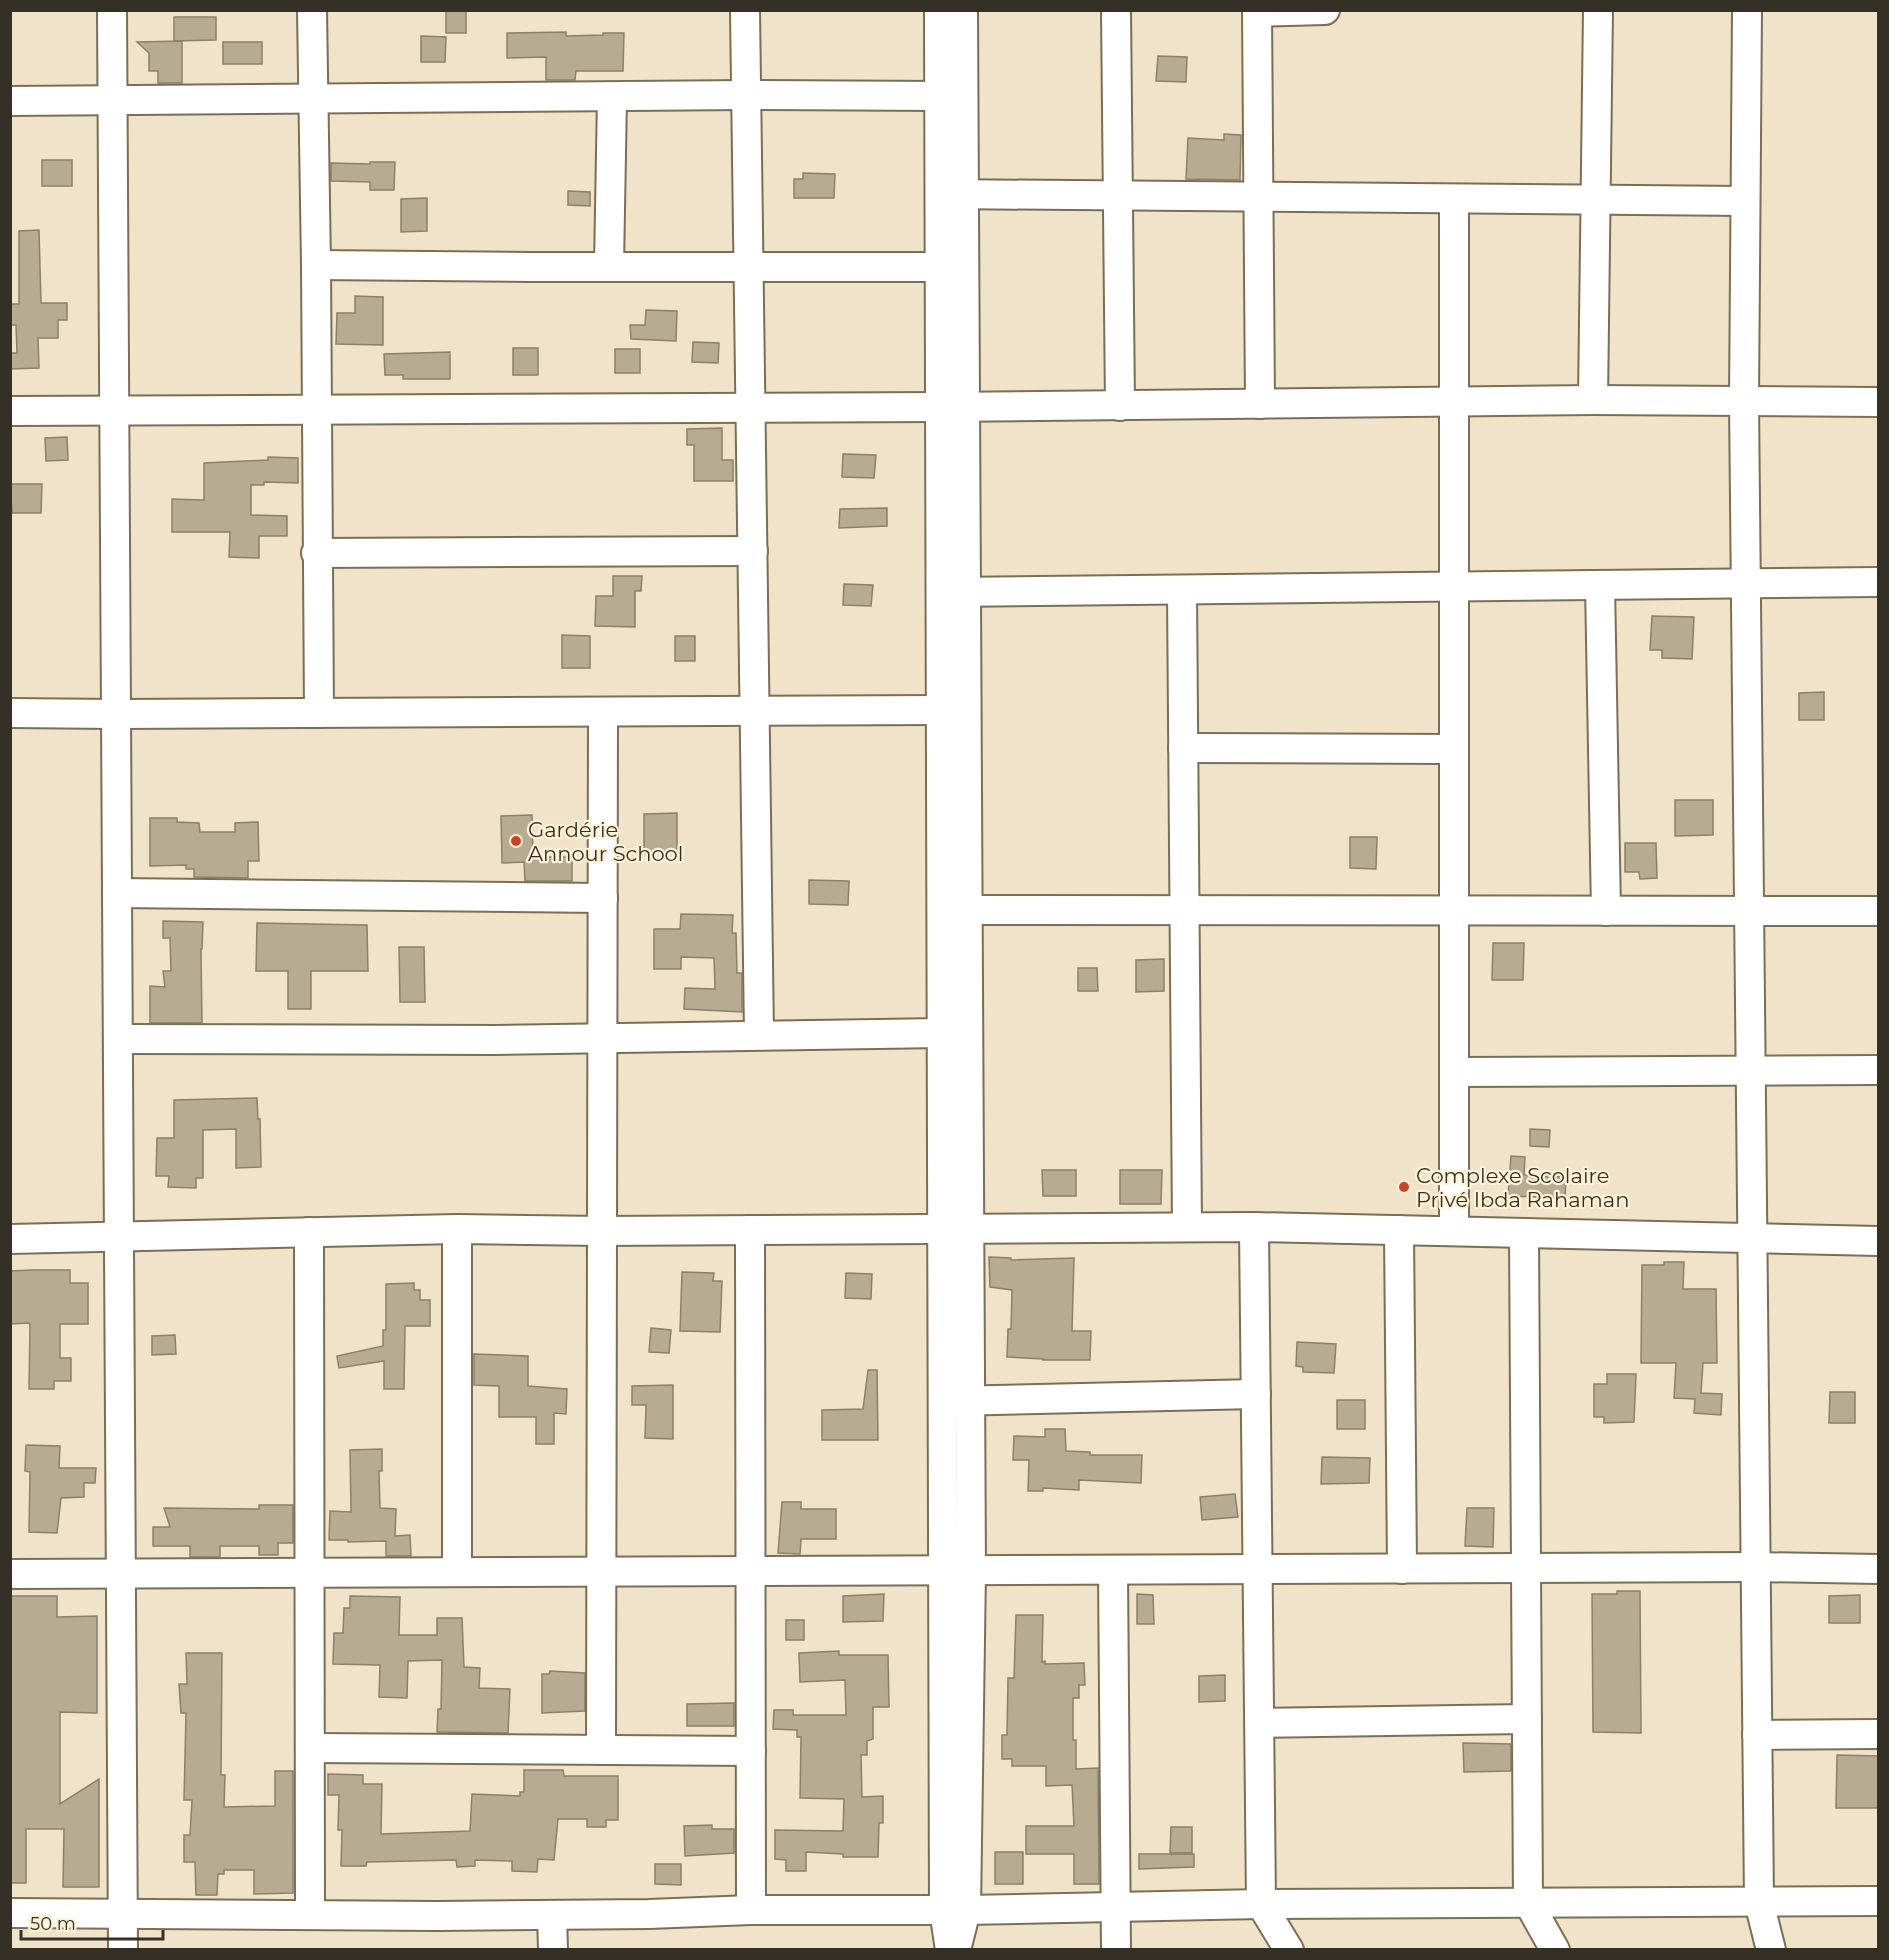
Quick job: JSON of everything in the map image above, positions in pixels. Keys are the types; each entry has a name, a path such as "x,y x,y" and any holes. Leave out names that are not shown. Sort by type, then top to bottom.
{"street":[{"path":"112,10 123,1950"},
{"path":"312,10 319,713"},
{"path":"745,10 759,1035"},
{"path":"939,10 939,96 952,194 940,267 953,407"},
{"path":"956,1950 957,1571 952,194 963,10"},
{"path":"1116,10 1120,406"},
{"path":"1260,404 1257,11 1325,10"},
{"path":"1593,400 1599,10"},
{"path":"1748,10 1743,401 1757,1735 1759,1902 1771,1950"},
{"path":"10,101 746,94 939,96"},
{"path":"609,266 612,97"},
{"path":"952,194 1745,201"},
{"path":"1454,199 1454,1231"},
{"path":"316,265 940,267"},
{"path":"10,411 1120,406 1593,400 1878,402"},
{"path":"316,553 753,551"},
{"path":"953,592 1878,582"},
{"path":"1600,585 1606,911"},
{"path":"1182,590 1187,1227"},
{"path":"953,592 941,710 955,910 942,1033 956,1228"},
{"path":"10,712 116,714 941,710"},
{"path":"601,1750 603,712"},
{"path":"1183,748 1454,749"},
{"path":"117,893 603,898"},
{"path":"955,910 1878,910"},
{"path":"118,1039 495,1040 942,1033"},
{"path":"1454,1072 1878,1070"},
{"path":"1254,1227 1261,1904 1289,1950"},
{"path":"10,1239 457,1230 1254,1227 1878,1241"},
{"path":"457,1230 457,1572"},
{"path":"750,1230 751,1910"},
{"path":"1399,1230 1402,1569"},
{"path":"309,1232 310,1915"},
{"path":"1524,1233 1528,1902 1555,1950"},
{"path":"956,1401 1256,1394"},
{"path":"10,1574 1526,1569 1755,1566 1878,1569"},
{"path":"1113,1570 1116,1950"},
{"path":"1260,1723 1527,1719"},
{"path":"1757,1735 1878,1734"},
{"path":"310,1748 751,1751"},
{"path":"10,1913 552,1915 751,1910 955,1910 1261,1904 1878,1901"},
{"path":"950,1950 955,1910"},
{"path":"552,1915 553,1950"}],"building":[{"path":"446,10 466,10 466,33 446,33"},
{"path":"174,17 216,17 216,40 174,41"},
{"path":"566,32 566,36 624,33 623,71 576,71 575,80 546,80 546,57 507,58 507,33"},
{"path":"421,36 446,37 445,62 421,62"},
{"path":"182,41 182,83 158,83 158,71 149,71 149,53 137,42"},
{"path":"223,42 262,42 262,64 223,64"},
{"path":"1158,56 1187,57 1186,82 1156,81"},
{"path":"1224,134 1241,135 1240,180 1186,179 1188,138 1224,140"},
{"path":"42,160 72,160 72,186 42,186"},
{"path":"370,162 395,162 394,190 370,190 370,182 331,181 331,163 370,164"},
{"path":"803,173 835,174 834,198 794,198 794,179 803,179"},
{"path":"568,191 590,192 590,206 568,205"},
{"path":"427,198 427,231 401,232 401,199"},
{"path":"39,230 41,303 67,303 67,320 58,320 58,338 38,338 39,368 10,369 10,353 17,353 16,325 10,325 10,304 19,304 19,231"},
{"path":"355,296 383,297 383,345 336,344 337,313 355,313"},
{"path":"646,310 677,311 676,341 631,339 630,325 645,325"},
{"path":"693,342 719,343 718,363 692,362"},
{"path":"513,348 538,348 538,375 513,375"},
{"path":"615,349 640,349 640,373 615,373"},
{"path":"450,352 450,379 403,379 403,375 385,375 384,354"},
{"path":"722,428 722,460 733,460 733,481 694,481 694,445 687,445 687,429"},
{"path":"67,437 68,460 46,461 45,438"},
{"path":"843,454 876,455 874,478 842,477"},
{"path":"268,457 298,458 298,483 264,482 264,485 251,485 251,515 287,516 287,536 259,536 259,558 229,557 230,532 172,532 172,499 204,500 204,463 268,460"},
{"path":"10,484 42,484 41,513 12,513"},
{"path":"887,508 887,526 839,528 840,509"},
{"path":"613,576 642,576 641,591 635,591 635,627 595,626 596,596 613,596"},
{"path":"844,584 873,585 871,606 843,605"},
{"path":"1652,616 1694,617 1692,659 1662,658 1662,650 1650,650"},
{"path":"562,635 590,636 590,668 562,668"},
{"path":"675,636 695,636 695,661 675,661"},
{"path":"1824,692 1824,720 1799,720 1799,693"},
{"path":"1675,800 1713,800 1713,835 1675,836"},
{"path":"677,813 677,852 644,853 644,814"},
{"path":"532,815 533,857 572,857 572,881 525,881 524,862 502,863 501,816"},
{"path":"150,818 177,818 177,822 199,823 200,832 235,832 235,823 258,822 259,861 248,861 248,878 194,877 194,869 186,869 186,865 150,866"},
{"path":"1350,837 1377,837 1376,869 1350,868"},
{"path":"1625,843 1656,843 1657,878 1640,879 1639,872 1625,872"},
{"path":"809,880 849,881 848,905 809,904"},
{"path":"681,914 733,915 732,933 736,933 737,973 742,973 742,1012 684,1009 685,988 715,989 714,958 681,957 681,969 654,969 654,929 680,929"},
{"path":"163,921 203,922 202,1023 150,1023 150,986 165,987 163,971 171,971 170,938 163,938"},
{"path":"257,923 367,925 368,971 311,971 311,1009 288,1009 288,971 256,971"},
{"path":"1493,943 1524,943 1523,980 1492,980"},
{"path":"399,947 424,947 425,1002 400,1002"},
{"path":"1164,959 1164,991 1136,992 1136,960"},
{"path":"1078,968 1097,968 1098,991 1078,991"},
{"path":"257,1098 261,1167 236,1168 236,1129 203,1130 203,1178 196,1178 196,1188 168,1187 169,1176 156,1176 157,1138 174,1138 174,1100"},
{"path":"1530,1129 1550,1130 1549,1147 1530,1146"},
{"path":"1511,1156 1525,1157 1524,1175 1566,1177 1565,1198 1508,1196"},
{"path":"1042,1170 1076,1170 1076,1196 1043,1196"},
{"path":"1120,1170 1162,1170 1161,1204 1120,1204"},
{"path":"989,1257 1011,1258 1011,1260 1074,1258 1072,1331 1091,1331 1090,1360 1007,1357 1008,1329 1011,1329 1012,1290 990,1287"},
{"path":"1664,1262 1684,1262 1683,1289 1716,1289 1717,1363 1703,1363 1701,1393 1722,1394 1721,1415 1694,1413 1695,1399 1674,1398 1676,1363 1641,1363 1642,1265 1664,1265"},
{"path":"70,1270 70,1283 88,1283 88,1324 60,1324 60,1358 71,1358 71,1381 54,1381 54,1389 29,1389 30,1325 29,1323 10,1324 10,1271"},
{"path":"682,1272 714,1273 713,1281 722,1281 720,1332 680,1331"},
{"path":"846,1273 872,1274 871,1299 845,1298"},
{"path":"414,1283 414,1290 420,1290 420,1300 430,1300 430,1326 405,1326 404,1389 384,1389 384,1361 339,1368 337,1356 383,1346 383,1330 386,1330 386,1284"},
{"path":"651,1328 671,1330 669,1353 649,1352"},
{"path":"175,1335 176,1354 152,1355 152,1336"},
{"path":"1297,1342 1336,1344 1334,1373 1303,1372 1303,1367 1296,1366"},
{"path":"474,1354 528,1356 528,1386 567,1389 566,1414 554,1413 554,1444 536,1444 536,1417 499,1417 499,1386 474,1385"},
{"path":"868,1370 877,1370 878,1440 822,1440 822,1410 863,1409"},
{"path":"1607,1374 1636,1374 1634,1422 1604,1423 1604,1417 1594,1417 1594,1384 1607,1384"},
{"path":"673,1385 673,1439 645,1438 646,1405 632,1405 632,1386"},
{"path":"1830,1392 1855,1392 1855,1423 1829,1423"},
{"path":"1337,1400 1365,1400 1365,1429 1337,1429"},
{"path":"1045,1429 1065,1429 1066,1451 1090,1452 1090,1455 1142,1455 1141,1483 1079,1480 1079,1490 1043,1488 1043,1491 1028,1491 1029,1460 1013,1460 1014,1436 1045,1437"},
{"path":"26,1445 60,1446 59,1468 96,1468 95,1483 84,1483 84,1497 61,1498 57,1533 29,1532 30,1472 25,1471"},
{"path":"382,1449 382,1471 379,1471 380,1508 396,1509 395,1536 410,1535 411,1556 386,1556 386,1541 329,1540 330,1511 351,1512 350,1450"},
{"path":"1322,1457 1370,1458 1369,1483 1321,1484"},
{"path":"1235,1494 1238,1517 1202,1520 1200,1497"},
{"path":"782,1502 801,1502 801,1509 836,1509 836,1539 801,1539 800,1554 778,1553"},
{"path":"259,1505 293,1505 293,1543 278,1543 278,1555 259,1555 259,1546 220,1546 220,1557 190,1557 190,1546 153,1546 153,1527 170,1527 164,1508 259,1509"},
{"path":"1467,1508 1494,1508 1493,1547 1465,1546"},
{"path":"1617,1591 1640,1591 1641,1733 1593,1732 1592,1594 1617,1594"},
{"path":"884,1594 883,1621 843,1622 843,1596"},
{"path":"1137,1594 1153,1595 1154,1624 1137,1624"},
{"path":"1860,1595 1860,1623 1829,1623 1829,1596"},
{"path":"10,1596 57,1596 57,1617 97,1616 97,1713 60,1712 60,1804 99,1779 99,1887 63,1887 64,1829 26,1829 26,1883 10,1883"},
{"path":"350,1596 400,1597 399,1635 437,1635 437,1618 462,1618 464,1667 480,1668 479,1688 510,1689 508,1733 437,1732 438,1709 441,1709 442,1660 408,1661 407,1698 379,1697 380,1665 333,1664 334,1633 343,1633 344,1608 350,1608"},
{"path":"1016,1615 1043,1615 1042,1662 1045,1661 1045,1664 1084,1663 1085,1685 1079,1685 1079,1698 1073,1698 1073,1740 1076,1740 1076,1769 1098,1768 1099,1884 1074,1884 1074,1854 1026,1854 1026,1826 1074,1826 1072,1785 1046,1786 1046,1766 1012,1766 1012,1759 1002,1759 1002,1735 1007,1735 1008,1678 1014,1678"},
{"path":"786,1620 804,1620 804,1640 786,1640"},
{"path":"839,1651 839,1655 888,1655 889,1707 873,1707 873,1739 867,1741 867,1755 861,1755 862,1797 883,1796 883,1823 879,1823 878,1857 843,1857 843,1854 806,1852 806,1871 786,1871 786,1860 775,1859 775,1830 843,1831 844,1799 800,1798 801,1737 797,1737 797,1730 773,1729 774,1710 793,1710 793,1715 846,1715 845,1680 800,1682 799,1653"},
{"path":"186,1653 222,1653 221,1775 225,1775 224,1807 275,1806 275,1771 293,1771 293,1893 254,1894 254,1870 224,1870 224,1874 218,1874 217,1895 196,1895 195,1862 184,1862 184,1835 190,1835 192,1800 184,1800 186,1713 181,1713 179,1684 187,1684"},
{"path":"550,1671 585,1673 585,1711 542,1713 542,1674 549,1674"},
{"path":"1225,1675 1225,1701 1199,1702 1199,1676"},
{"path":"734,1703 734,1726 687,1726 687,1704"},
{"path":"1463,1743 1511,1744 1511,1771 1464,1772"},
{"path":"1837,1755 1878,1756 1878,1808 1836,1808"},
{"path":"524,1770 563,1770 564,1776 618,1776 618,1820 606,1820 606,1827 587,1827 587,1819 558,1819 554,1860 538,1859 537,1872 512,1871 512,1861 475,1860 475,1866 457,1867 456,1860 367,1862 366,1866 341,1866 342,1830 338,1830 339,1795 328,1795 328,1774 363,1775 363,1784 382,1784 381,1834 470,1831 472,1794 520,1796 520,1792 524,1792"},
{"path":"712,1825 712,1829 734,1829 734,1853 685,1856 684,1826"},
{"path":"1171,1827 1192,1827 1192,1853 1170,1853"},
{"path":"995,1852 1023,1852 1023,1884 995,1884"},
{"path":"1139,1854 1194,1854 1194,1867 1139,1869"},
{"path":"655,1864 681,1864 681,1885 655,1884"}],"place":[{"name":"Gardérie Annour School","path":"516,841"},
{"name":"Complexe Scolaire Privé Ibda Rahaman","path":"1404,1187"}]}
